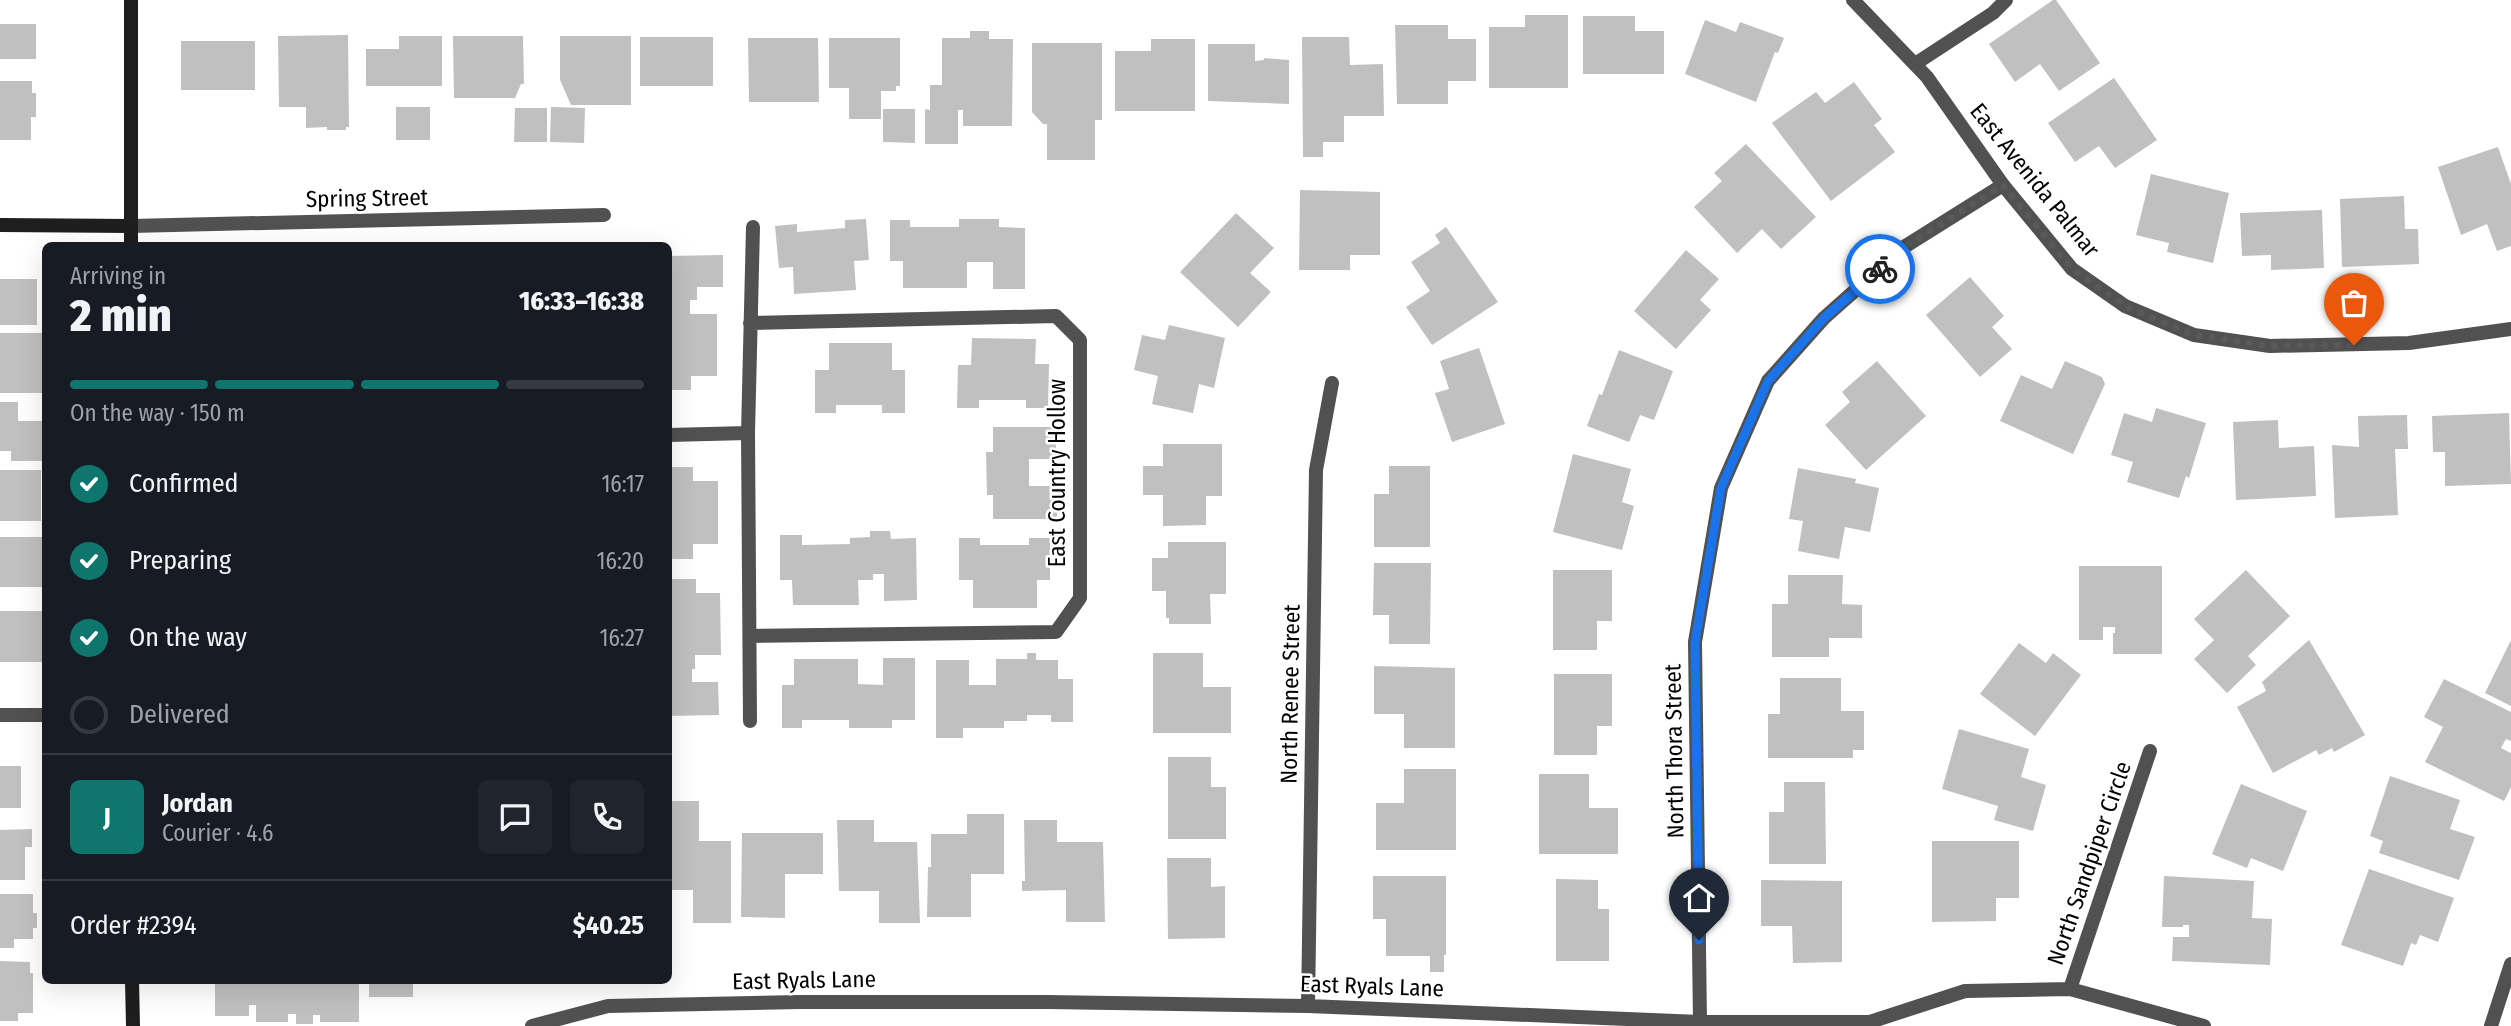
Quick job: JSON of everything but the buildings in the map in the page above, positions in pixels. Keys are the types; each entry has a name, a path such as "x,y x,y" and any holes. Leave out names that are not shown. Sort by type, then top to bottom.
{"street":[{"path":"131,0 131,242"},
{"name":"East Avenida Palmar","path":"1853,0 1927,77 2003,185 2072,269 2125,306 2194,335 2270,346 2409,343 2511,330"},
{"path":"1915,64 1993,13 2006,0"},
{"name":"North Thora Street","path":"1700,1022 1695,642 1721,488 1768,381 1824,318 1904,247 2003,185"},
{"name":"Spring Street","path":"131,226 604,215"},
{"path":"0,225 131,226"},
{"path":"750,721 748,433 753,227"},
{"name":"East Country Hollow","path":"750,323 1056,316 1080,340 1080,598 1056,632 750,636"},
{"name":"North Renee Street","path":"1308,1006 1316,470 1332,383"},
{"path":"672,435 748,433"},
{"path":"0,715 42,715"},
{"name":"North Sandpiper Circle","path":"2070,989 2150,751"},
{"path":"2491,1026 2511,964"},
{"path":"132,984 133,1026"},
{"name":"East Ryals Lane","path":"532,1026 608,1006 800,1002 1308,1006 1700,1022 1870,1022 1965,991 2070,989 2204,1026"}],"way so far":[{"path":"1880,269 1904,247 2003,185 2072,269 2125,306 2194,335 2270,346 2354,345"}],"route":[{"path":"1699,940 1695,642 1721,488 1768,381 1824,318 1880,269"}]}
